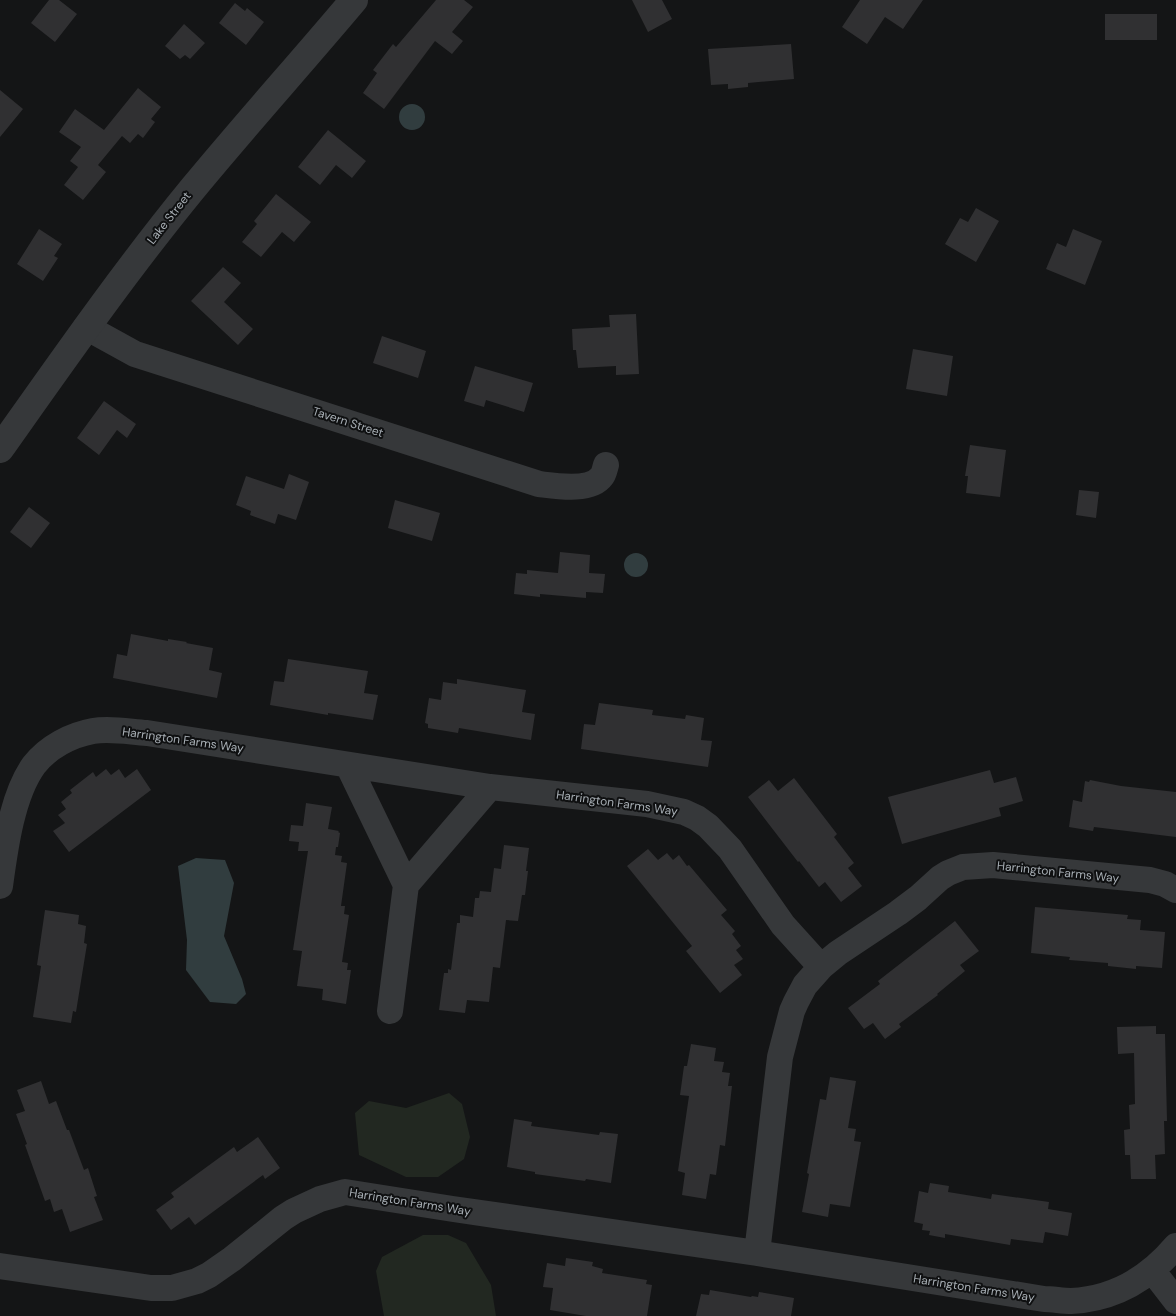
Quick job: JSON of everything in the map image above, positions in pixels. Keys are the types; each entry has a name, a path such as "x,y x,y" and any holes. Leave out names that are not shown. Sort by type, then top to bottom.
{"street":[{"name":"Lake Street","path":"0,449 86,327 191,191 256,112 354,0"},
{"name":"Tavern Street","path":"86,327 135,354 540,484 586,486 602,476 606,465"},
{"name":"Harrington Farms Way","path":"0,886 13,812 26,779 35,764 47,751 62,742 94,731 147,733 490,787 647,804 692,815 708,826 730,848 783,925 821,967"},
{"path":"348,765 406,885 390,1011"},
{"path":"406,885 490,787"},
{"name":"Harrington Farms Way","path":"757,1252 780,1057 796,1002 804,985 821,967 838,953 904,908 940,878 963,867 993,865 1150,880 1165,884 1176,890"},
{"name":"Harrington Farms Way","path":"0,1266 151,1288 185,1286 209,1275 294,1211 320,1199 345,1192 443,1208 757,1252 1034,1298 1061,1300 1082,1300 1107,1295 1130,1285 1152,1270 1176,1246"},
{"path":"1152,1270 1176,1301"}],"shaded area":[{"path":"412,104 421,108 425,117 421,126 412,130 403,126 399,117 403,108"},
{"path":"636,553 645,556 648,565 645,574 636,577 627,574 624,565 627,556"},
{"path":"196,858 225,860 234,883 224,936 242,979 246,994 236,1004 210,1002 186,970 187,940 178,866"},
{"path":"449,1093 462,1104 470,1137 464,1159 438,1177 406,1177 359,1155 355,1113 369,1101 406,1108"},
{"path":"423,1235 448,1235 466,1243 491,1285 496,1316 384,1316 376,1271 382,1257"}],"building":[{"path":"49,0 59,0 77,14 55,42 31,23"},
{"path":"436,0 464,0 473,7 452,32 463,41 452,54 435,41 384,109 363,93 377,73 373,70 393,44 396,47"},
{"path":"632,0 662,0 672,19 648,32"},
{"path":"860,0 923,0 903,29 885,17 867,44 842,27"},
{"path":"235,3 245,11 247,8 264,22 246,45 219,23"},
{"path":"1105,14 1157,14 1157,40 1105,40"},
{"path":"184,24 205,43 190,59 185,55 180,59 165,46"},
{"path":"791,44 794,79 748,83 748,87 728,89 728,84 711,85 708,49"},
{"path":"138,88 161,107 151,119 155,122 143,138 138,134 130,143 122,136 98,165 106,172 83,200 64,185 78,167 70,161 81,147 59,132 75,109 104,130"},
{"path":"0,90 23,109 0,137"},
{"path":"328,130 366,161 352,178 336,165 320,185 298,167"},
{"path":"276,194 311,222 294,242 282,232 261,257 242,242 257,224 254,221"},
{"path":"976,208 999,221 976,262 945,244 960,218 968,222"},
{"path":"39,229 62,244 54,256 58,258 43,281 17,264"},
{"path":"1073,229 1102,241 1085,285 1046,269 1057,243 1066,247"},
{"path":"223,267 241,283 224,302 253,329 238,345 191,301"},
{"path":"636,314 639,374 616,375 616,366 578,368 576,350 573,350 572,329 610,327 609,315"},
{"path":"382,336 426,351 418,378 373,363"},
{"path":"913,349 953,356 947,396 906,389"},
{"path":"475,366 533,383 524,412 486,400 484,407 464,401"},
{"path":"104,401 136,424 127,438 117,430 99,455 77,438"},
{"path":"970,445 1006,450 1000,497 966,493 968,476 965,476"},
{"path":"289,474 309,482 296,520 278,514 275,524 250,515 251,511 236,505 246,476 284,489"},
{"path":"1079,490 1099,492 1096,518 1076,515"},
{"path":"395,500 440,513 432,541 388,528"},
{"path":"29,507 50,523 31,548 10,532"},
{"path":"560,552 590,555 589,573 605,574 603,593 586,592 586,598 540,594 540,597 514,594 516,573 527,574 527,570 558,573"},
{"path":"131,634 168,641 168,639 187,642 213,648 209,670 222,673 217,698 113,678 117,654 127,656"},
{"path":"288,659 368,671 364,693 378,695 373,720 328,713 328,715 270,705 274,681 284,682"},
{"path":"457,679 526,690 522,712 535,714 531,740 459,728 458,733 428,728 428,724 425,723 429,698 441,700 443,682 457,684"},
{"path":"599,703 653,710 652,715 685,719 686,715 704,718 701,740 712,741 708,767 581,749 584,724 595,725"},
{"path":"106,769 111,775 119,769 125,778 137,769 151,790 69,852 53,831 65,823 58,815 66,809 61,802 72,793 70,790 93,772 96,777"},
{"path":"990,770 994,783 1016,777 1023,801 999,808 1001,816 902,844 888,797"},
{"path":"794,778 837,834 834,837 854,863 848,868 862,886 841,902 825,882 819,887 748,797 769,780 778,791"},
{"path":"1090,780 1121,786 1176,792 1176,837 1094,827 1093,831 1069,827 1073,800 1082,802 1085,781 1089,782"},
{"path":"306,803 332,807 328,829 339,831 338,847 336,847 335,855 342,856 341,862 347,863 341,906 345,906 344,914 349,915 342,962 348,963 347,970 351,970 346,1004 322,1000 323,989 297,986 302,951 293,950 308,851 298,851 299,842 289,841 291,825 303,826"},
{"path":"504,845 529,848 526,871 528,871 525,895 522,895 518,921 506,920 500,968 493,967 489,1002 467,1000 465,1013 439,1010 444,973 448,973 448,969 451,970 457,923 460,923 460,915 473,917 475,898 479,898 480,891 491,892 494,868 501,869"},
{"path":"648,849 658,860 667,853 673,860 679,855 727,910 721,915 735,931 732,934 741,946 736,950 743,959 734,965 742,975 720,993 686,951 692,946 627,866"},
{"path":"1035,907 1128,915 1127,919 1141,920 1140,930 1165,932 1162,968 1136,966 1136,969 1108,966 1108,963 1069,960 1070,957 1031,953"},
{"path":"45,910 79,915 78,924 86,926 84,943 87,944 76,1012 73,1011 71,1023 33,1017 41,966 37,965"},
{"path":"955,921 979,951 960,965 965,971 938,995 899,1024 901,1027 885,1039 873,1023 864,1029 848,1008 880,984 878,981"},
{"path":"1156,1026 1156,1034 1165,1034 1167,1121 1164,1121 1165,1154 1155,1155 1156,1179 1131,1179 1130,1155 1125,1155 1124,1130 1130,1129 1129,1105 1135,1104 1134,1053 1118,1054 1117,1027"},
{"path":"691,1044 716,1048 714,1061 724,1062 722,1072 730,1073 728,1086 732,1086 725,1146 720,1145 716,1175 710,1174 706,1199 682,1195 685,1173 678,1171 689,1096 680,1095 684,1066 687,1066"},
{"path":"830,1077 856,1081 848,1128 856,1129 854,1141 861,1142 850,1207 830,1204 828,1217 802,1212 820,1099 826,1100"},
{"path":"41,1081 49,1104 56,1101 84,1170 88,1168 97,1196 94,1197 103,1220 70,1232 62,1209 54,1212 50,1199 45,1201 16,1114 25,1111 17,1090"},
{"path":"514,1119 532,1122 531,1126 599,1135 600,1132 618,1134 611,1183 535,1174 535,1172 507,1167"},
{"path":"258,1137 280,1168 265,1179 263,1175 195,1225 189,1217 171,1230 156,1210 174,1197 171,1193 234,1147 237,1152"},
{"path":"930,1183 949,1186 948,1192 991,1199 992,1194 1049,1202 1048,1209 1072,1213 1068,1236 1045,1232 1043,1243 1011,1239 1010,1245 945,1234 945,1238 929,1235 930,1231 922,1230 923,1224 914,1222 919,1191 928,1193"},
{"path":"566,1258 593,1262 592,1266 603,1269 602,1273 647,1280 646,1284 652,1285 647,1316 586,1316 550,1310 553,1288 543,1287 547,1263 565,1266"},
{"path":"710,1290 751,1297 758,1297 759,1292 794,1298 791,1316 696,1316 701,1294 709,1295"}]}
